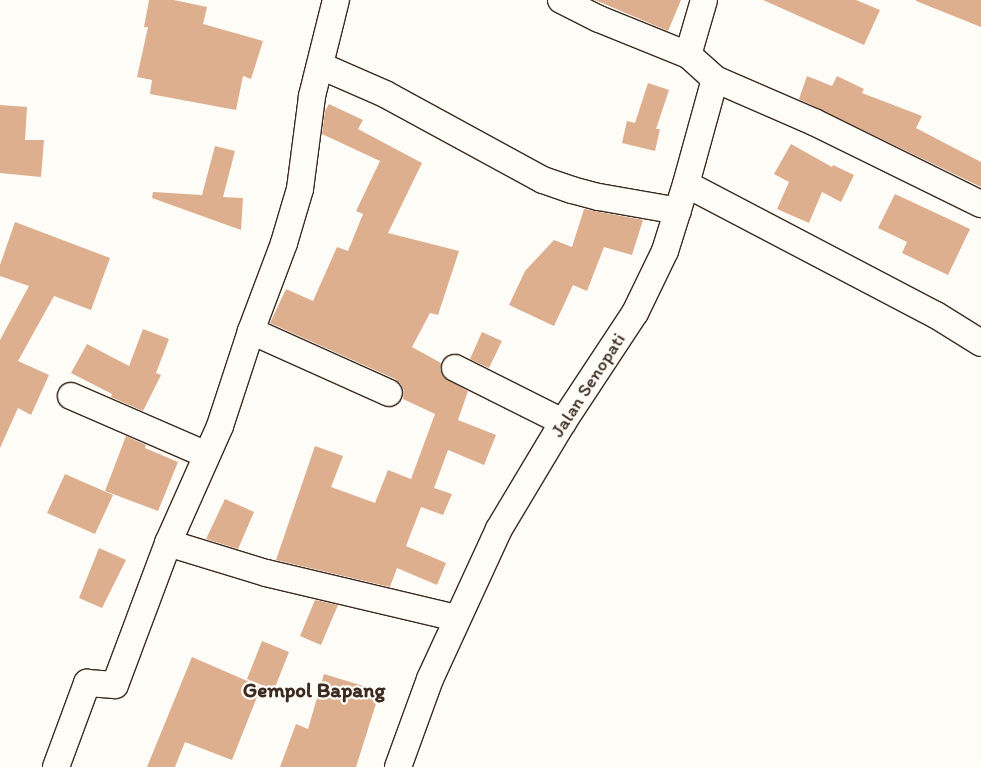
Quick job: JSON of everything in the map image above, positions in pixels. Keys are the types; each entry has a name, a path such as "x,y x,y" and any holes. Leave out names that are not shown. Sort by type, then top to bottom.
{"street":[{"path":"56,767 87,683 115,686 168,543 220,426 250,331 284,243 300,189 312,96 336,0"},
{"path":"561,0 599,19 688,55 715,79 814,122 981,204"},
{"path":"688,55 704,0"},
{"path":"321,66 385,94 543,180 599,197 678,210"},
{"name":"Jalan Senopati","path":"398,767 430,679 456,618 499,529 563,422 639,307 665,251 715,79"},
{"path":"686,184 936,316 981,343"},
{"path":"250,331 389,393"},
{"path":"455,368 563,422"},
{"path":"71,396 207,455"},
{"path":"168,543 266,573 456,618"}],"building":[{"path":"149,0 174,0 207,7 203,24 263,41 251,79 243,76 236,110 150,94 152,80 137,77 148,27 144,27"},
{"path":"595,0 681,0 668,31"},
{"path":"763,0 856,0 880,10 864,45"},
{"path":"981,0 981,27 916,1"},
{"path":"807,76 832,86 837,76 864,89 862,93 922,116 916,128 981,162 981,187 799,99"},
{"path":"648,83 669,90 656,129 660,129 655,151 622,143 627,121 635,123"},
{"path":"329,104 363,120 358,129 422,163 388,233 459,251 438,315 430,313 412,347 441,363 440,369 443,377 468,391 458,420 496,435 484,465 448,450 434,488 452,494 443,515 421,507 406,546 446,563 437,585 397,568 390,587 276,560 315,446 343,456 331,487 375,503 388,470 411,479 435,414 403,399 404,391 401,384 395,379 270,323 286,289 313,301 337,247 348,251 363,214 356,211 380,161 322,134 325,111"},
{"path":"0,105 27,107 25,140 44,140 41,177 0,173"},
{"path":"791,144 832,167 833,165 854,175 841,202 822,192 809,223 777,209 789,182 774,174"},
{"path":"215,146 235,151 223,197 243,198 241,230 152,198 153,192 202,195"},
{"path":"895,194 970,229 948,275 902,253 907,242 878,228"},
{"path":"584,209 643,220 632,255 604,247 587,291 573,285 554,326 509,305 525,271 554,240 572,247"},
{"path":"15,222 110,258 91,310 54,296 18,361 49,375 31,415 18,408 0,448 0,340 29,286 0,276 0,265"},
{"path":"143,329 169,339 156,373 161,375 143,411 111,397 112,394 71,373 87,344 129,366"},
{"path":"482,332 502,341 489,368 470,359"},
{"path":"126,436 146,445 145,448 178,462 158,511 105,491"},
{"path":"65,474 113,495 95,534 47,513"},
{"path":"225,499 254,512 238,549 206,539"},
{"path":"99,548 126,560 102,608 79,598"},
{"path":"315,600 338,605 321,645 300,636"},
{"path":"262,641 289,652 274,690 247,679"},
{"path":"192,657 261,687 232,760 185,742 175,767 147,767"},
{"path":"324,674 380,691 356,767 280,767 296,724 308,729"}],"district":[{"name":"Gempol Bapang","path":"314,690"}]}
